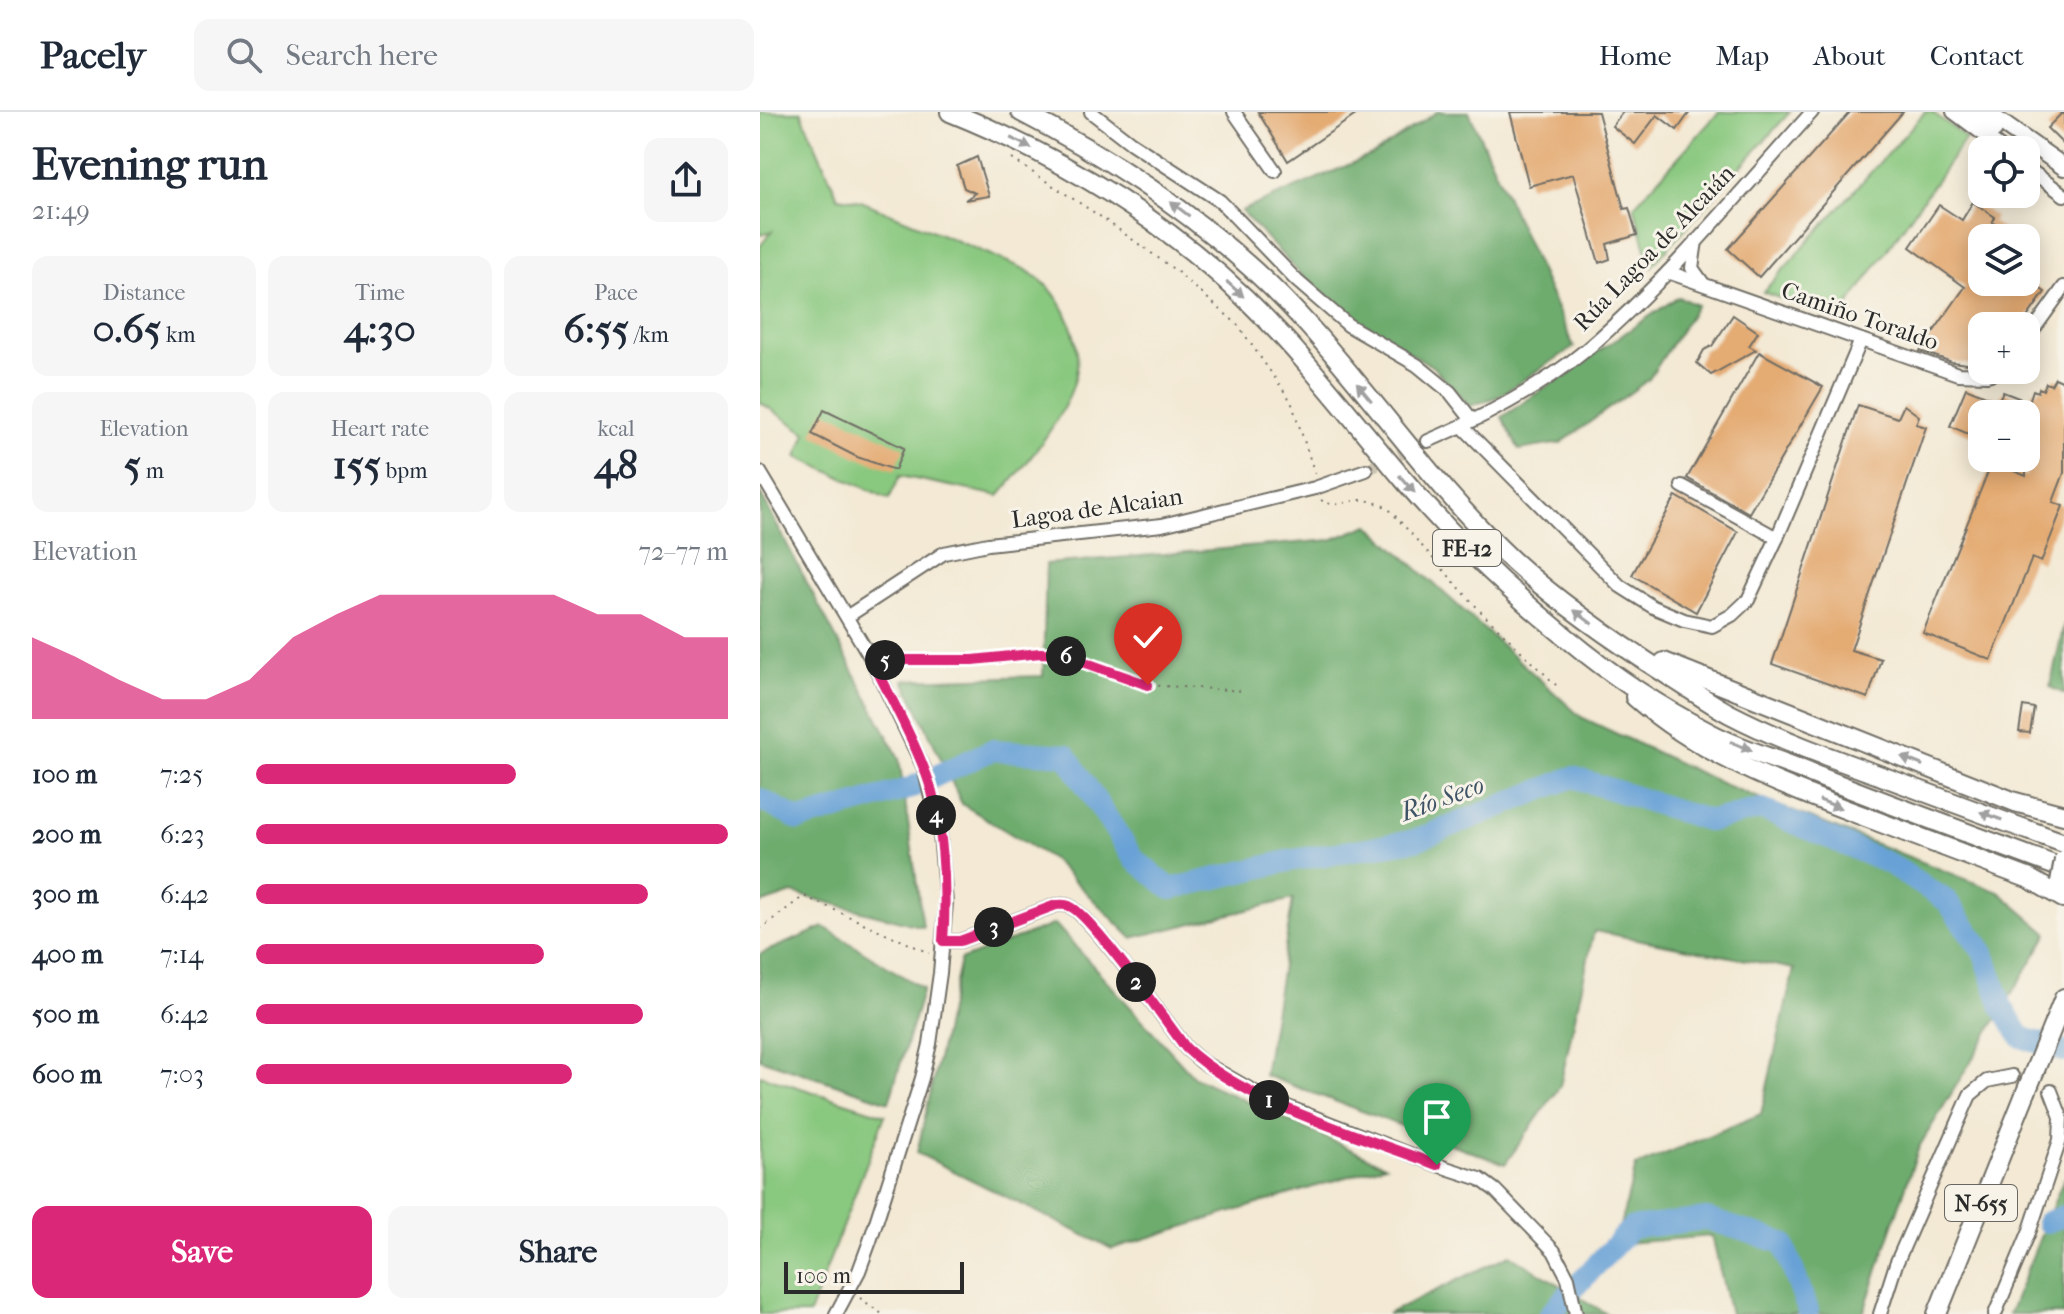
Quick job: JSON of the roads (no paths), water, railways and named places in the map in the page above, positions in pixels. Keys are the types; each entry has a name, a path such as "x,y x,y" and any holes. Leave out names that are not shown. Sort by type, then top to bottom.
{"highway":[{"name":"FE-12","path":"950,112 1055,160 1121,199 1184,245 1245,298 1293,349 1407,483 1499,581 1598,662 1711,733 1832,782 2063,888"},
{"name":"FE-12","path":"1021,112 1084,145 1137,178 1215,236 1308,325 1449,494 1511,558 1615,641 1730,714 1832,758 2064,843"},
{"path":"1615,641 2015,802 2064,815"},
{"path":"1598,662 1656,716 1750,770 1798,791 2030,879 2063,888 2064,860"},
{"name":"N-655","path":"1937,1314 2064,998"}],"main road":[{"path":"1970,112 2003,136"},
{"path":"1986,112 2064,167"},
{"path":"2040,163 2064,180"}],"street":[{"path":"1091,112 1131,143 1220,201 1297,281 1348,325 1417,365 1450,392 1467,423 1620,586 1653,607 1684,620 1712,626 1732,615 1748,600 1861,340"},
{"path":"1234,112 1275,171"},
{"name":"Rúa Lagoa de Alcaián","path":"1428,441 1533,387 1584,351 1668,272 1812,112"},
{"path":"1953,112 1985,136"},
{"path":"1998,112 2064,160"},
{"path":"2040,177 2064,195"},
{"path":"1696,241 1692,268 1705,284"},
{"name":"Camiño Toraldo","path":"1668,272 1958,374 1968,374"},
{"path":"2040,320 2064,287"},
{"name":"Lagoa de Alcaian","path":"848,616 944,553 988,544 1162,525 1317,487 1366,470"},
{"path":"760,472 872,660 924,768 940,834 946,903 930,1044 870,1241 859,1271 836,1314"},
{"path":"1682,486 1777,538"},
{"path":"943,941 960,941 1056,905 1069,906 1081,914 1103,939 1186,1048 1202,1062 1267,1099 1480,1179 1495,1190 1554,1251 1568,1278 1576,1314"},
{"path":"1880,1314 1896,1264 1970,1095 1987,1081 2012,1076"},
{"path":"1995,1314 2030,1230 2060,1140 2061,1117 2051,1091"}],"waterway":[{"name":"Río Seco","path":"760,799 799,820 908,789 992,750 1066,755 1134,859 1171,889 1288,861 1416,840 1573,777 1710,821 1761,809 1890,864 1947,901 1984,953 2002,1007 2021,1037 2064,1051"},
{"path":"2047,1222 2064,1216"},
{"path":"1550,1314 1631,1228 1707,1219 1783,1243 1808,1310"}],"tunnel":[{"path":"1366,470 1428,441"},
{"path":"2012,1076 2051,1091"}]}
